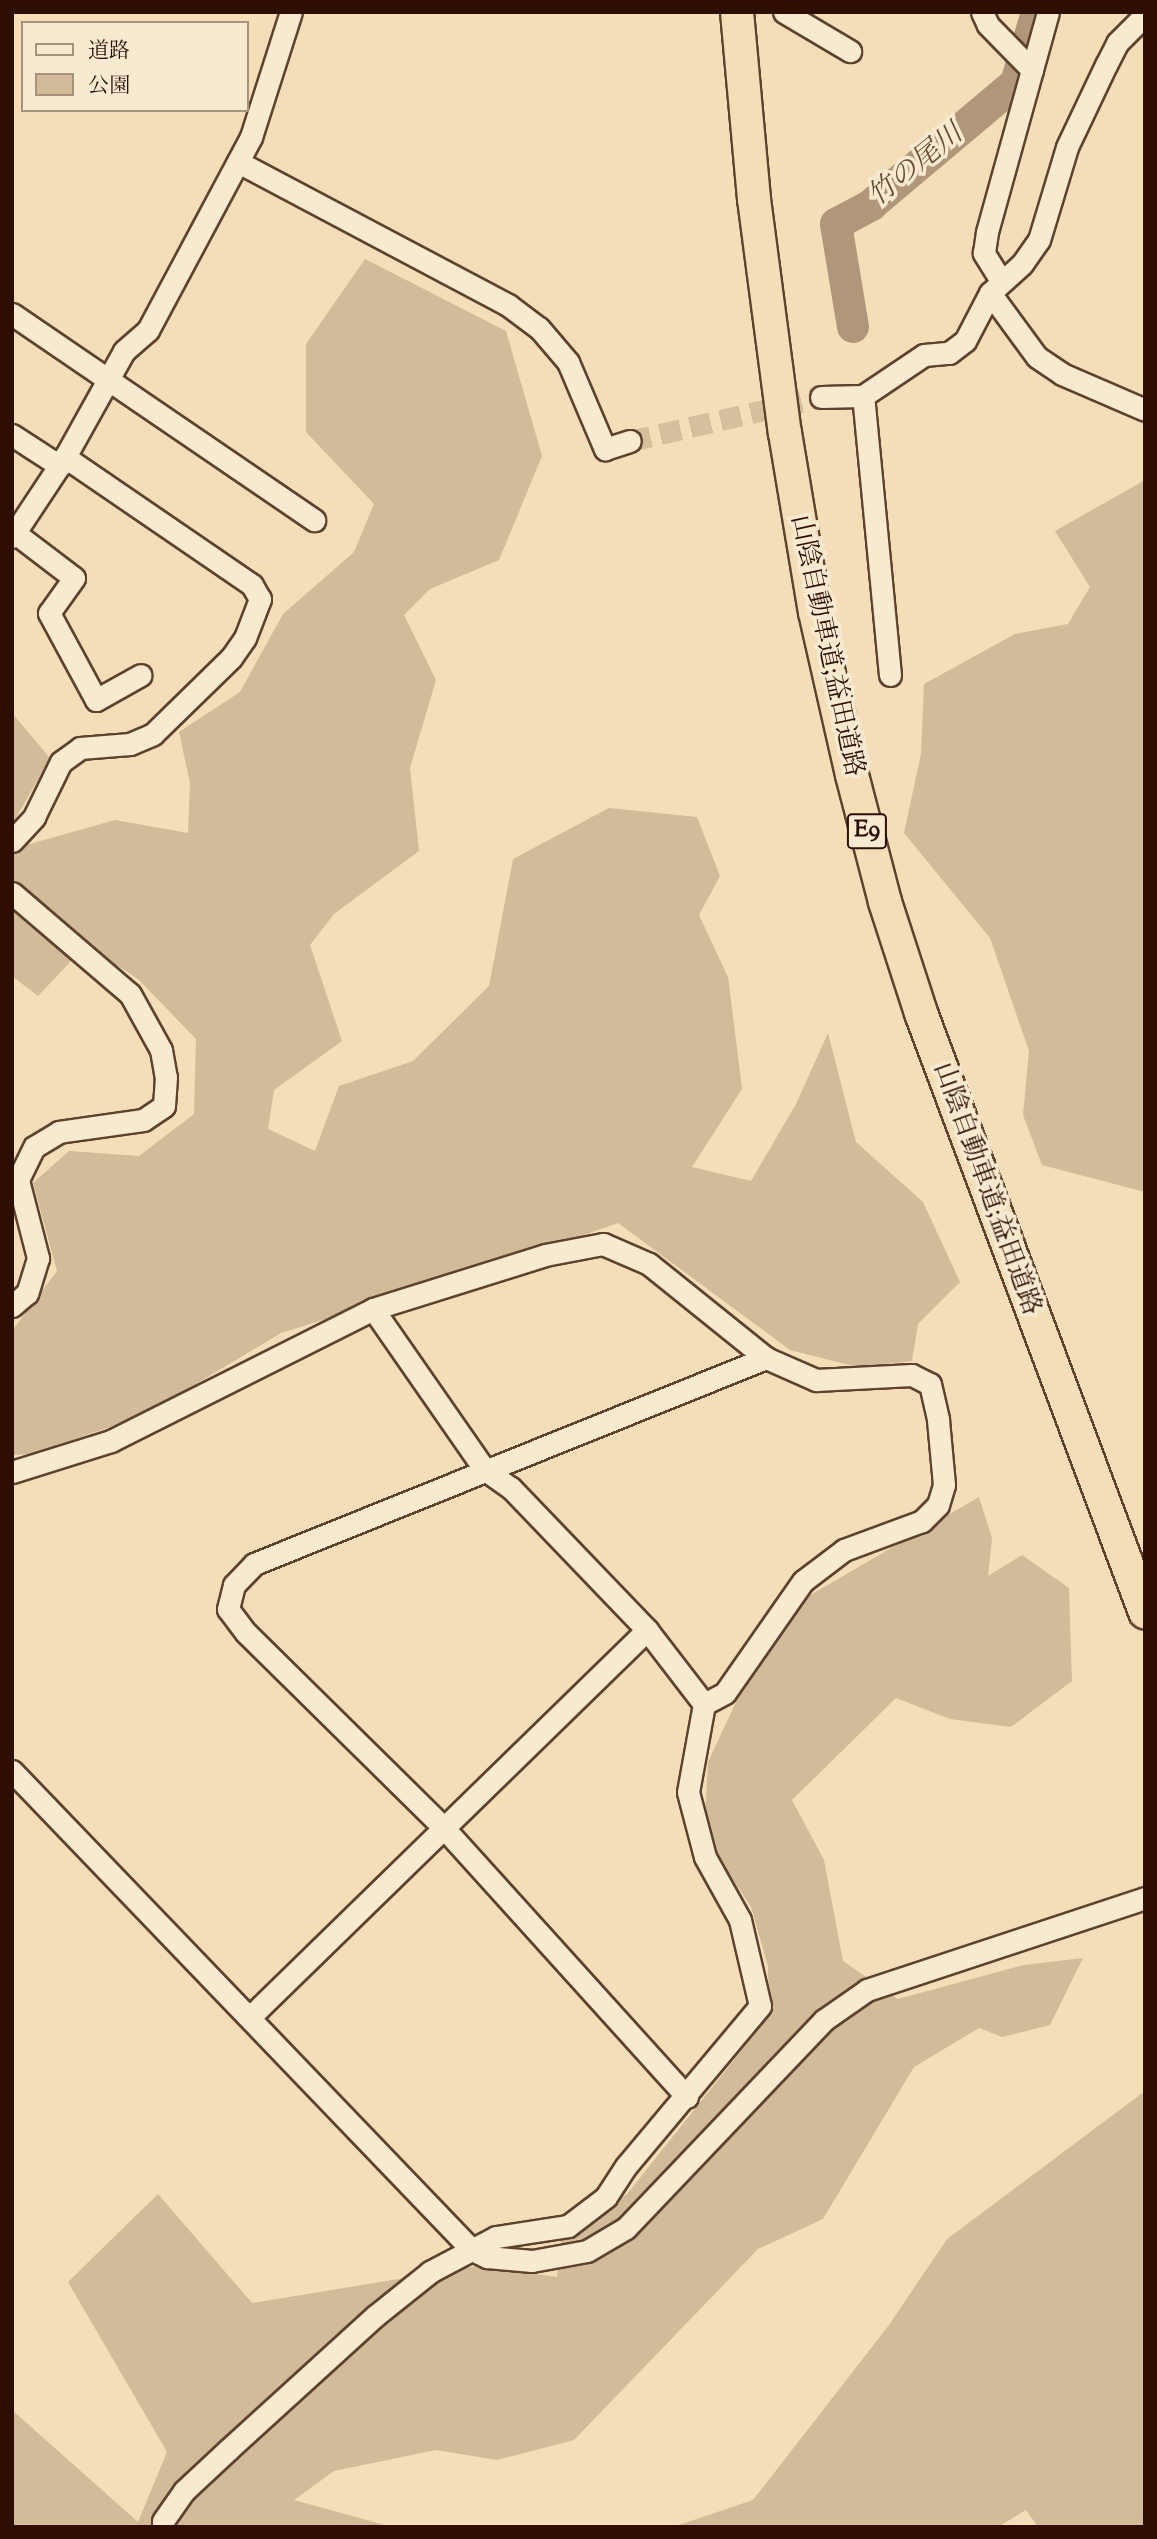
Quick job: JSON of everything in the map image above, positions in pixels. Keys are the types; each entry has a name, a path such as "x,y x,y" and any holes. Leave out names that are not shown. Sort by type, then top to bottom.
{"highway":[{"name":"山陰自動車道;益田道路","path":"737,12 754,199 785,433 815,612 865,826 921,1013 1145,1612"}],"street":[{"path":"141,675 96,700 49,613 74,578 14,535 63,461 124,351 148,330 238,162 271,86 291,12"},
{"path":"784,12 850,51"},
{"path":"982,12 988,25 1032,70"},
{"path":"1048,12 987,232 984,253 995,286 1037,357 1062,374 1145,410"},
{"path":"821,397 863,396 925,355 948,353 965,341 995,286 1022,264 1040,240 1067,147 1117,43 1145,15"},
{"path":"238,162 508,305 539,328 568,362 606,449 629,442"},
{"path":"12,314 110,378 314,520"},
{"path":"863,396 890,675"},
{"path":"12,435 63,461 252,585 260,599 245,638 231,658 153,734 130,744 80,748 61,762 34,817 12,841"},
{"path":"12,893 130,994 161,1050 166,1077 163,1106 143,1120 59,1132 34,1147 18,1181 38,1258 27,1293 12,1306"},
{"path":"12,1472 111,1441 373,1308 545,1255 603,1244 649,1264 766,1358 816,1380 912,1375 930,1384 944,1485 938,1505 922,1521 844,1550 803,1581 725,1693 704,1704"},
{"path":"163,2521 184,2491 375,2316 430,2272 496,2237 568,2226 606,2197 626,2166 687,2097 760,2006 740,1920 705,1857 688,1791 704,1704 647,1630 511,1488 485,1470 373,1308"},
{"path":"687,2097 443,1828 246,1633 228,1609 234,1585 254,1564 766,1358"},
{"path":"251,2016 647,1630"},
{"path":"12,1770 251,2016 472,2250 487,2257 532,2261 587,2251 626,2228 824,2020 867,1990 1145,1898"}],"green space":[{"path":"365,259 506,331 542,456 499,560 430,589 404,615 436,680 410,768 419,851 334,914 310,945 342,1041 274,1090 268,1129 315,1151 339,1086 413,1061 489,986 513,859 609,808 697,817 720,876 699,915 728,977 742,1089 692,1167 751,1181 796,1104 828,1033 856,1142 923,1202 960,1282 918,1324 912,1361 857,1367 790,1350 618,1223 475,1273 281,1333 144,1415 32,1454 12,1455 12,1331 57,1271 33,1183 69,1151 139,1156 194,1114 196,1039 138,979 86,945 38,996 12,976 12,849 115,820 188,833 190,783 179,732 240,692 283,614 354,552 374,504 306,432 306,344"},
{"path":"1145,480 1145,1192 1042,1165 1023,1115 1029,1051 990,938 904,833 921,754 924,684 1015,634 1068,624 1090,587 1055,531"},
{"path":"12,713 50,758 12,825"},
{"path":"979,1497 992,1538 988,1576 1022,1555 1069,1588 1072,1681 1011,1727 950,1719 896,1698 792,1800 824,1860 843,1961 898,1999 1024,1965 1083,1958 1050,2025 1002,2037 979,2028 914,2067 823,2219 758,2249 574,2440 497,2460 436,2450 334,2471 294,2500 392,2527 12,2527 12,2410 138,2522 167,2452 68,2282 158,2194 252,2303 478,2266 557,2277 562,2237 627,2194 769,2016 768,1966 751,1907 704,1835 708,1762 737,1700 807,1597"},
{"path":"1145,2091 1145,2527 1038,2527 1026,2510 998,2527 673,2527 753,2500 889,2325 947,2239"}],"waterway":[{"name":"竹の尾川","path":"853,327 836,224 871,205 1016,83 1037,12"}],"tunnel":[{"path":"630,441 821,397"}]}
